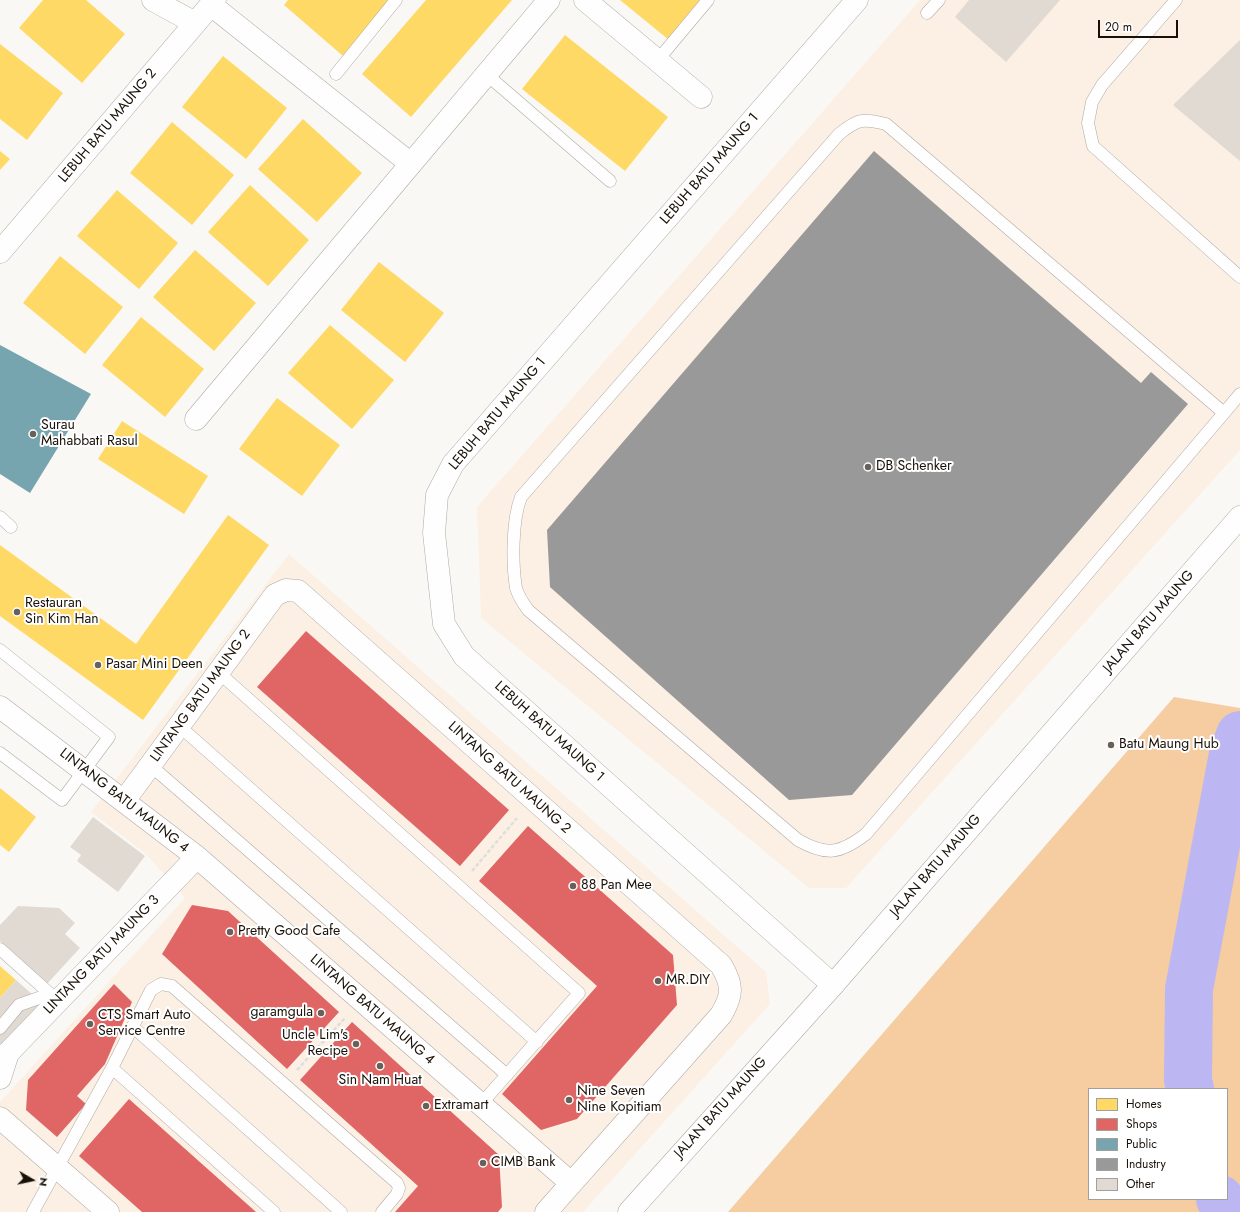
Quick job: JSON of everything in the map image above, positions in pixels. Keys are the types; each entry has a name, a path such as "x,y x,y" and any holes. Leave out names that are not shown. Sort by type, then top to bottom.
{"street":[{"path":"153,0 195,24"},
{"path":"196,419 548,0"},
{"path":"585,0 702,97"},
{"name":"LEBUH BATU MAUNG 1","path":"833,985 464,656 444,624 434,533 437,495 453,464 857,0"},
{"path":"213,2 411,164"},
{"name":"LEBUH BATU MAUNG 2","path":"0,252 213,2"},
{"name":"JALAN BATU MAUNG","path":"629,1212 833,985 1240,517"},
{"name":"LINTANG BATU MAUNG 2","path":"124,801 178,725 275,595 286,590 298,590 721,965 727,976 731,990 729,1002 721,1015 546,1212"},
{"name":"LINTANG BATU MAUNG 4","path":"0,707 197,857 571,1183"},
{"name":"LINTANG BATU MAUNG 3","path":"0,1078 4,1055 54,997 197,857"},
{"path":"0,1105 4,1122 108,1212"}],"lane":[{"path":"336,74 396,0"},
{"path":"657,61 708,0"},
{"path":"927,13 939,0"},
{"path":"1176,0 1102,85 1092,102 1088,123 1093,146 1240,277"},
{"path":"486,74 610,181"},
{"path":"1224,413 886,124 868,119 853,123 839,134 521,497 516,510 514,524 517,589 521,601 528,610 798,840 814,849 833,851 851,846 866,834 1224,413 1240,394"},
{"path":"0,517 11,527"},
{"path":"0,650 109,736 62,800 0,753"},
{"path":"218,672 579,993 481,1104"},
{"path":"178,725 537,1042"},
{"path":"150,765 507,1075"},
{"path":"0,949 54,997"},
{"path":"33,1212 112,1068 151,990 162,984 172,986 397,1183 400,1188 397,1194 382,1212"},
{"path":"0,1028 19,1005 54,997"},
{"path":"133,1027 341,1212"},
{"path":"112,1068 274,1212"}],"path":[{"path":"459,886 533,799"},
{"path":"284,1084 361,1000"}],"shaded area":[{"path":"920,0 1240,0 1240,450 846,888 809,888 481,618 477,507"},
{"path":"289,554 766,972 770,1004 583,1212 0,1212 0,1102 185,898 146,854 91,812"},
{"path":"1174,697 1240,708 1240,1212 728,1212"}],"building: Homes":[{"path":"43,0 86,0 125,34 82,83 19,28"},
{"path":"288,0 392,0 343,56 284,5"},
{"path":"426,0 512,0 411,117 362,74"},
{"path":"620,0 701,0 669,40"},
{"path":"565,35 668,117 625,171 522,89"},
{"path":"0,44 63,93 27,140 0,119"},
{"path":"223,56 287,108 246,159 182,107"},
{"path":"303,119 362,173 317,222 258,169"},
{"path":"172,122 234,175 192,225 130,173"},
{"path":"0,151 10,159 0,170"},
{"path":"250,185 309,240 268,286 208,232"},
{"path":"117,190 178,243 139,289 77,236"},
{"path":"195,250 256,303 214,351 153,297"},
{"path":"60,256 123,307 85,354 23,303"},
{"path":"379,262 444,313 405,362 341,310"},
{"path":"141,317 204,369 165,417 102,365"},
{"path":"330,325 394,380 352,429 288,373"},
{"path":"277,398 340,445 302,496 239,449"},
{"path":"122,421 208,476 184,514 98,459"},
{"path":"228,515 269,545 143,720 0,616 0,545 136,644"},
{"path":"0,788 36,817 9,852 0,845"},
{"path":"0,966 16,980 0,998"}],"building: Shops":[{"path":"306,631 509,810 460,866 257,687"},
{"path":"528,826 673,955 677,1005 577,1119 541,1130 502,1094 597,986 479,881"},
{"path":"192,905 228,911 339,1012 287,1069 162,954"},
{"path":"114,984 132,1002 105,1064 77,1096 86,1104 57,1137 26,1110 28,1080"},
{"path":"352,1022 499,1155 502,1207 498,1212 395,1212 418,1186 300,1080"},
{"path":"129,1099 256,1212 142,1212 79,1156"}],"building: Public":[{"name":"Surau Mahabbati Rasul","path":"0,345 91,394 30,493 0,474"}],"building: Industry":[{"name":"DB Schenker","path":"874,151 1141,383 1151,372 1188,404 852,795 789,800 550,587 547,530"}],"building: Other":[{"path":"969,0 1060,0 1006,62 955,17"},
{"path":"1240,40 1240,161 1173,105"},
{"path":"93,817 145,856 118,892 77,861 81,855 70,847"},
{"path":"18,906 59,908 75,923 65,934 80,948 46,985 0,941 0,925"},
{"path":"16,980 41,1002 0,1048 0,998"}],"waterway":[{"path":"1190,1088 1188,1080 1189,989 1233,754 1240,735"},
{"path":"1220,1200 1226,1212"}],"place":[{"name":"Surau Mahabbati Rasul","path":"33,434"},
{"name":"DB Schenker","path":"868,467"},
{"name":"Restauran Sin Kim Han","path":"17,612"},
{"name":"Pasar Mini Deen","path":"98,665"},
{"name":"Batu Maung Hub","path":"1111,745"},
{"name":"88 Pan Mee","path":"573,886"},
{"name":"Pretty Good Cafe","path":"230,932"},
{"name":"MR.DIY","path":"658,981"},
{"name":"garamgula","path":"321,1013"},
{"name":"CTS Smart Auto Service Centre","path":"90,1024"},
{"name":"Uncle Lim's Recipe","path":"356,1044"},
{"name":"Sin Nam Huat","path":"380,1066"},
{"name":"Nine Seven Nine Kopitiam","path":"569,1100"},
{"name":"Extramart","path":"426,1106"},
{"name":"CIMB Bank","path":"483,1163"}]}
